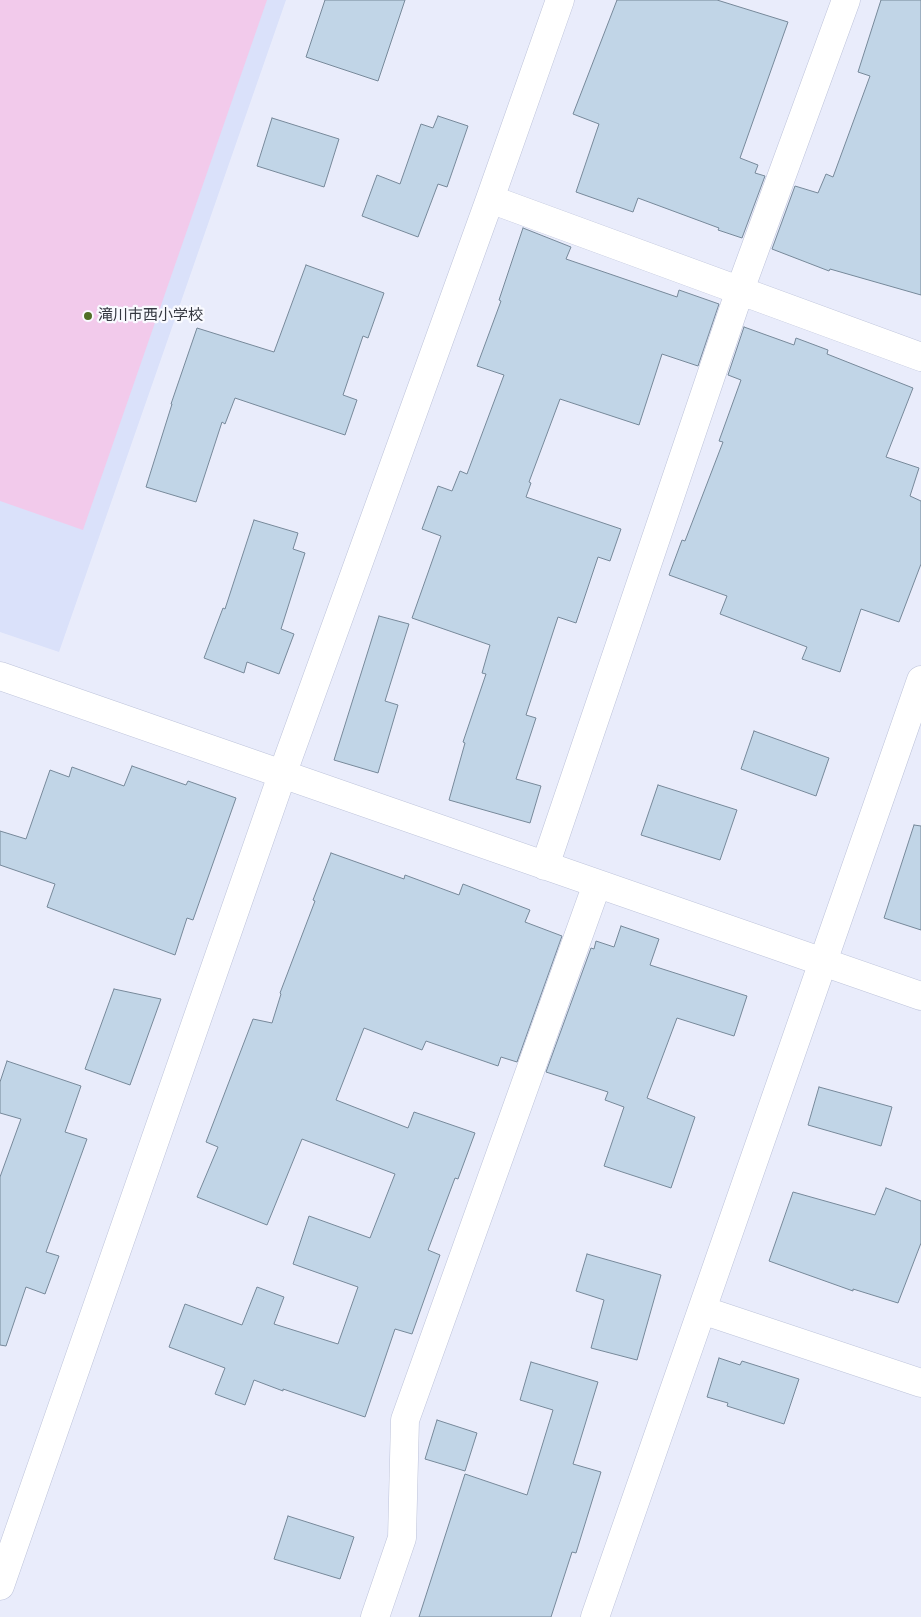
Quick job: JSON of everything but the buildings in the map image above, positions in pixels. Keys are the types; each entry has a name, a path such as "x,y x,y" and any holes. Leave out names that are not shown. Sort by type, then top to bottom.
{"street":[{"path":"0,1586 282,775 560,0"},
{"path":"545,866 740,290 846,0"},
{"path":"490,199 921,357"},
{"path":"0,676 921,996"},
{"path":"595,1617 921,680"},
{"path":"375,1617 402,1538 405,1420 597,884"},
{"path":"702,1310 921,1383"}],"shaded area":[{"name":"滝川市西小学校","path":"0,0 286,0 59,652 0,632"},
{"name":"滝川市西小学校","path":"0,0 267,0 83,530 0,501"}],"place":[{"name":"滝川市西小学校","path":"88,316"}]}
